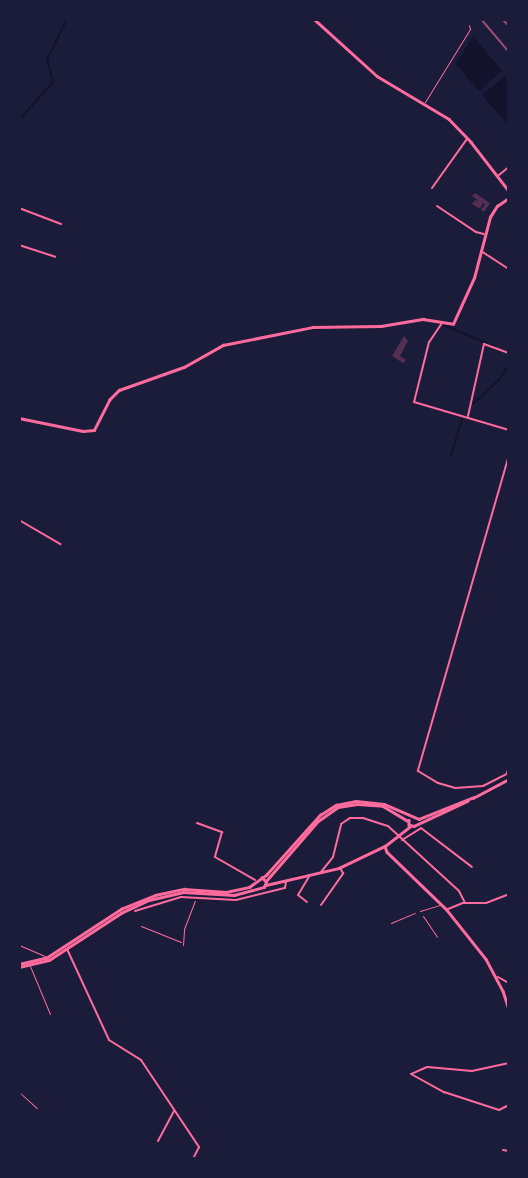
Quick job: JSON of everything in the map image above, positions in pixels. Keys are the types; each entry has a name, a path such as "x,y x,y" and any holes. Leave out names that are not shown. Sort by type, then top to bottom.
{"street":[{"path":"314,19 374,74 444,116 467,138 509,191"},
{"path":"432,188 467,138"},
{"path":"497,176 509,167"},
{"path":"19,418 83,431 94,430 109,400 119,390 184,367 223,345 313,327 381,326 423,319 453,324 458,318 494,211 509,198"},
{"path":"437,206 475,232 485,234"},
{"path":"19,208 61,224"},
{"path":"19,245 55,257"},
{"path":"481,251 509,269"},
{"path":"443,323 429,342 414,402 509,430"},
{"path":"467,418 472,408 484,344 509,353"},
{"path":"509,455 418,771 421,775 449,787 481,786 508,773 509,766"},
{"path":"19,520 60,544"},
{"path":"19,966 30,966 67,949 134,906 171,894 197,892 234,895 258,888 318,821 338,807 357,804 383,806 410,822 417,821 509,779"},
{"path":"481,786 484,792"},
{"path":"321,873 333,857 338,829 348,818 355,817 386,825 459,891 465,903"},
{"path":"19,966 46,958 115,913 144,899 184,889 237,891 256,882 274,884 321,873 385,846 398,837 410,822 417,821"},
{"path":"197,823 222,832 215,858 256,882 258,888"},
{"path":"401,841 421,828 472,867"},
{"path":"385,846 447,910 496,976 509,1009"},
{"path":"321,905 343,873 339,867"},
{"path":"307,902 298,895 309,876"},
{"path":"135,911 170,899 240,899 285,888 286,881"},
{"path":"447,910 465,903 486,904 509,894"},
{"path":"67,949 109,1040 139,1058 200,1148 193,1159"},
{"path":"496,976 509,983"},
{"path":"509,1063 472,1071 428,1068 411,1074 444,1092 499,1110 509,1105"},
{"path":"158,1141 174,1110"},
{"path":"503,1150 509,1151"}],"lane":[{"path":"424,103 470,30 469,25"},
{"path":"141,926 183,944 184,929 197,892"},
{"path":"420,911 443,905"},
{"path":"19,944 46,958"},
{"path":"30,966 50,1014"}],"path":[{"path":"391,923 420,911 437,937"},
{"path":"19,1092 37,1108"}],"shaded area":[{"path":"473,36 502,71 479,91 456,64"},
{"path":"505,76 509,81 508,125 482,95"}],"building":[{"path":"475,193 490,203 484,212 481,210 485,204 483,203 480,209 472,204 475,200 479,201 472,196"},
{"path":"404,336 408,341 400,356 406,360 403,363 392,356"}],"waterway":[{"path":"19,120 53,82 47,60 67,19"},
{"path":"444,325 495,347"},
{"path":"303,330 326,328"},
{"path":"329,328 362,328"},
{"path":"473,404 498,381 509,365"},
{"path":"451,455 462,418"},
{"path":"294,877 306,874"}],"railway":[{"path":"481,19 509,52"},
{"path":"502,19 509,26"}]}
